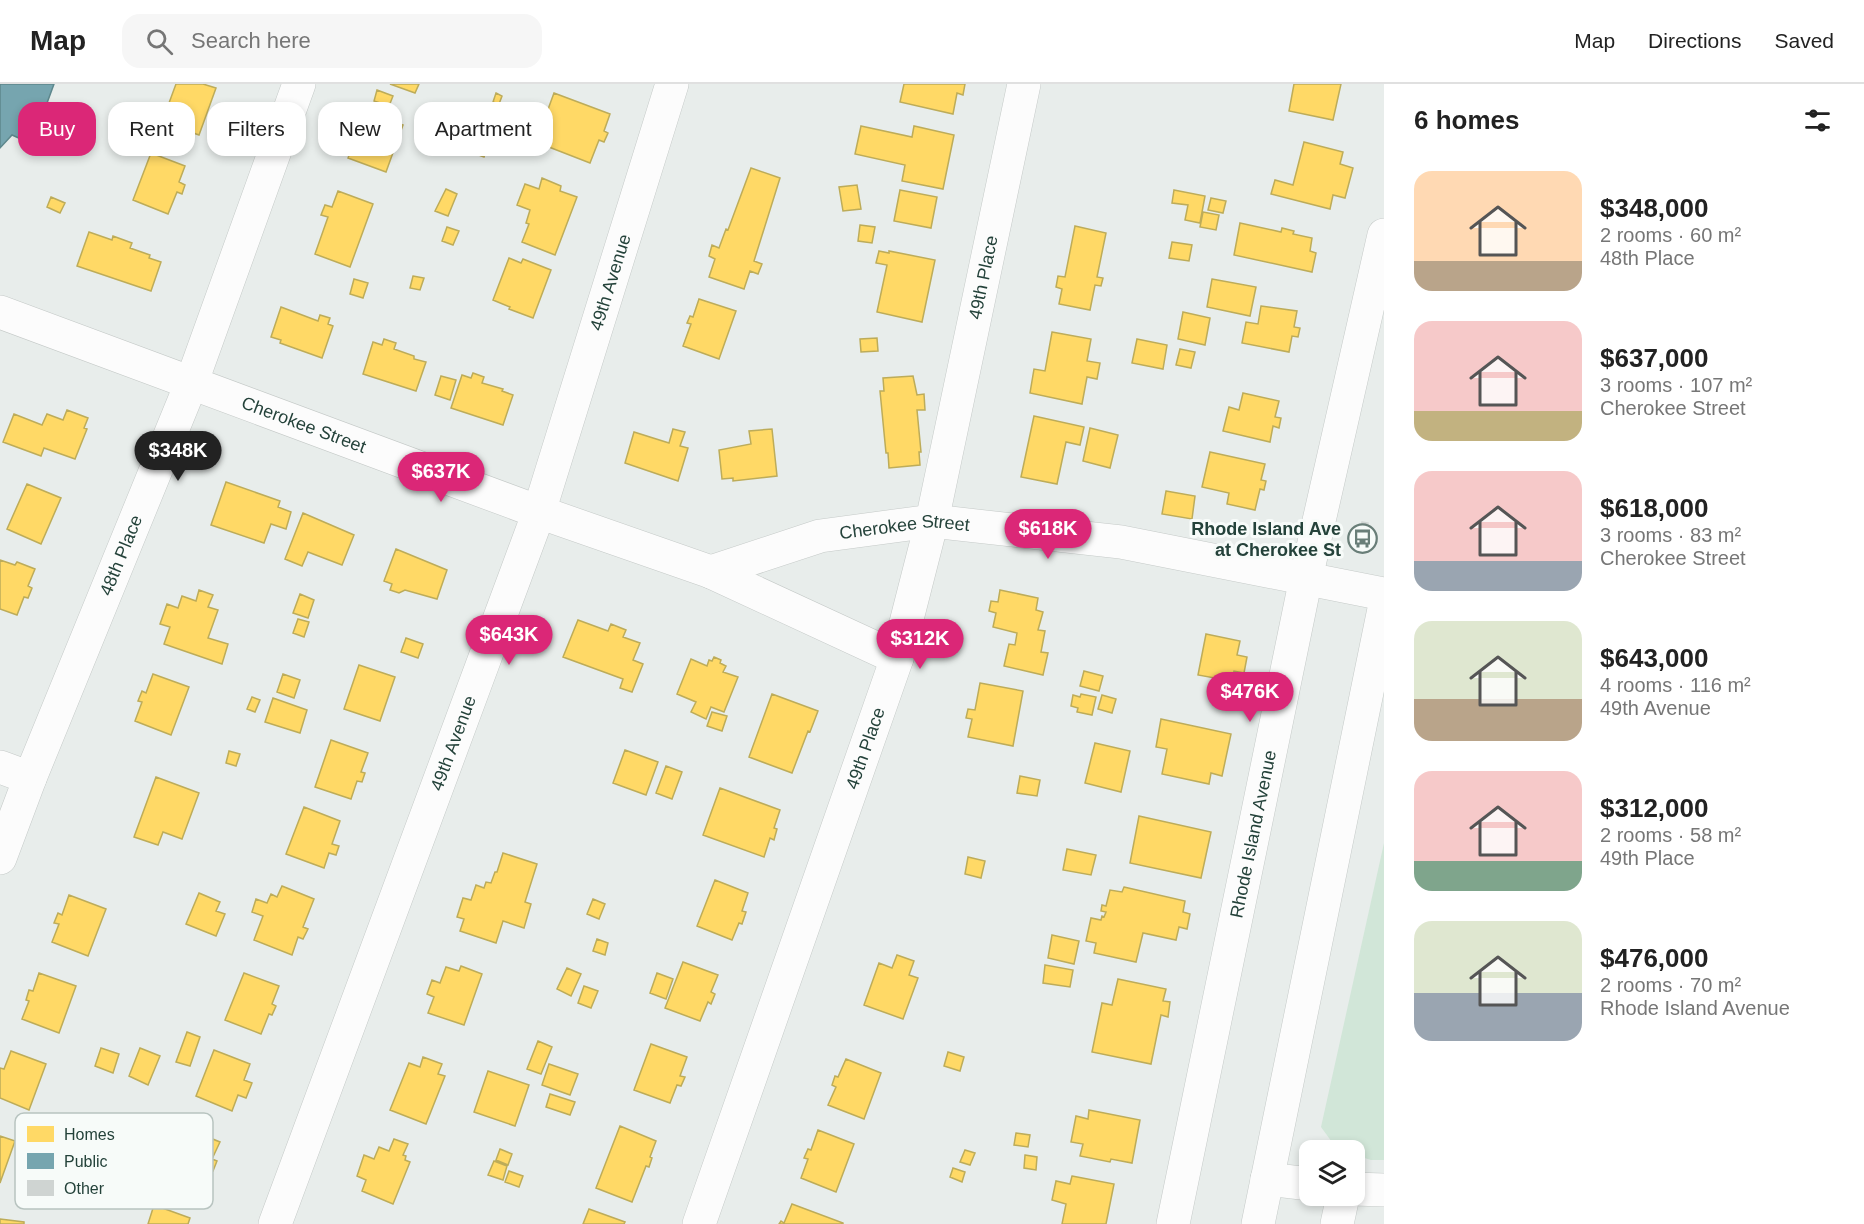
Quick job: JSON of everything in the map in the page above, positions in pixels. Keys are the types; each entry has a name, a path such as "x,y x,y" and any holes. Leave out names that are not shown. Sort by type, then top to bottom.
{"street":[{"name":"48th Place","path":"0,858 15,772 191,384 299,84"},
{"name":"49th Avenue","path":"275,1224 539,512 672,84"},
{"name":"49th Place","path":"699,1224 897,658 932,522 1024,84"},
{"name":"Rhode Island Avenue","path":"1173,1224 1306,578 1384,235"},
{"name":"Cherokee Street","path":"0,312 539,512 711,572 897,658"},
{"name":"Cherokee Street","path":"711,572 820,536 932,522 1121,542 1384,594"},
{"path":"1258,1224 1384,609"},
{"path":"1267,1179 1299,1183"},
{"path":"1365,1189 1384,1190"},
{"path":"1337,1224 1341,1206"}],"green space":[{"path":"1384,843 1384,1160 1365,1158 1365,1140 1330,1140 1321,1127"}],"building: Homes":[{"path":"176,84 203,84 216,88 211,102 207,102 207,113 199,135 195,134 195,102 169,102"},
{"path":"390,84 419,84 415,93"},
{"path":"904,84 965,84 963,95 957,93 953,114 900,102"},
{"path":"1294,84 1341,84 1333,120 1289,111"},
{"path":"377,90 393,96 391,102 374,101"},
{"path":"496,93 502,96 500,102 493,102"},
{"path":"554,93 610,114 604,131 608,133 604,142 599,140 590,163 553,149 553,102 551,102"},
{"path":"861,126 912,137 914,126 954,135 943,189 902,181 905,165 855,154"},
{"path":"1304,142 1343,152 1340,164 1353,168 1345,198 1333,195 1330,209 1271,194 1275,180 1293,185"},
{"path":"150,156 159,156 185,166 179,182 185,185 182,194 177,192 168,214 133,200"},
{"path":"349,156 392,156 386,172 348,158"},
{"path":"751,168 780,178 754,261 762,264 758,274 750,271 744,289 709,277 715,259 709,256 712,245 719,248 726,229 728,230"},
{"path":"542,178 561,186 560,191 577,197 555,255 522,242 529,224 526,223 530,210 517,205 525,184 539,189"},
{"path":"857,185 861,209 843,211 839,187"},
{"path":"446,189 457,194 448,216 435,211"},
{"path":"900,190 937,197 931,228 894,221"},
{"path":"1174,190 1205,196 1200,223 1185,220 1188,205 1172,203"},
{"path":"338,191 373,204 350,267 315,254 328,217 321,215 325,205 332,207"},
{"path":"51,197 65,203 60,213 47,207"},
{"path":"1211,198 1226,201 1223,213 1208,210"},
{"path":"1203,212 1219,215 1216,230 1200,227"},
{"path":"1240,223 1281,232 1282,228 1294,231 1293,234 1312,238 1310,251 1316,253 1312,272 1234,255"},
{"path":"860,225 875,227 872,243 858,241"},
{"path":"1075,226 1106,233 1097,277 1103,278 1101,286 1095,285 1090,310 1059,304 1062,289 1056,287 1058,276 1065,277"},
{"path":"447,227 459,231 453,245 442,241"},
{"path":"89,232 112,240 113,236 132,243 130,248 150,255 149,258 161,262 151,291 77,266"},
{"path":"1172,242 1192,245 1189,261 1169,258"},
{"path":"879,251 935,260 922,322 877,312 887,265 876,263"},
{"path":"509,258 521,263 523,259 551,270 533,318 493,300"},
{"path":"413,276 424,278 420,290 410,288"},
{"path":"354,279 368,283 363,298 350,294"},
{"path":"1212,279 1256,287 1250,316 1207,307"},
{"path":"699,299 736,311 719,359 683,346 691,324 687,323 690,316 693,317"},
{"path":"1261,306 1297,311 1294,327 1300,328 1298,337 1292,336 1289,352 1242,343 1246,322 1258,324"},
{"path":"281,307 318,321 320,315 330,318 328,324 333,326 322,358 280,343 281,340 271,337"},
{"path":"1183,312 1210,318 1205,345 1178,339"},
{"path":"1052,332 1091,339 1087,361 1100,363 1097,379 1087,377 1082,404 1030,393 1034,369 1045,371"},
{"path":"877,338 878,351 861,352 860,339"},
{"path":"384,339 396,343 394,349 426,362 416,391 363,374 373,342 382,345"},
{"path":"1137,339 1167,345 1163,369 1132,363"},
{"path":"1180,349 1195,352 1191,368 1176,365"},
{"path":"473,373 484,377 482,383 503,389 502,391 513,395 503,425 451,408 462,375 471,378"},
{"path":"441,376 456,380 450,400 435,395"},
{"path":"913,376 917,395 924,394 925,410 917,410 920,465 889,468 880,391 884,391 883,378"},
{"path":"1243,393 1279,401 1275,417 1281,418 1279,428 1273,426 1270,442 1223,431 1229,407 1239,410"},
{"path":"67,410 88,418 84,428 87,429 75,459 44,448 41,456 3,442 14,414 42,425 47,414 63,420"},
{"path":"1034,416 1084,427 1080,445 1066,442 1057,484 1021,477"},
{"path":"1090,428 1118,435 1110,468 1083,461"},
{"path":"673,429 685,432 680,446 688,448 678,481 625,463 634,432 669,443"},
{"path":"772,429 777,476 733,481 733,478 722,479 719,450 751,444 749,431"},
{"path":"1210,452 1265,464 1261,480 1266,481 1264,490 1260,489 1255,510 1227,504 1229,493 1202,487"},
{"path":"226,482 280,501 278,507 291,512 286,529 271,524 264,543 211,525"},
{"path":"27,484 61,498 41,544 7,529"},
{"path":"1166,491 1195,496 1192,519 1162,514"},
{"path":"303,513 354,535 342,565 308,552 302,566 285,559"},
{"path":"396,549 447,570 437,599 405,590 399,593 390,590 392,584 384,581"},
{"path":"0,560 15,565 17,562 35,569 28,586 32,588 28,598 24,597 17,615 0,609"},
{"path":"199,590 213,595 208,607 218,610 208,638 228,644 222,664 164,644 170,627 160,624 167,604 178,608 182,596 196,601"},
{"path":"1000,590 1038,598 1036,610 1043,612 1038,630 1045,631 1041,652 1048,653 1043,675 1004,666 1009,644 1015,645 1017,633 993,627 996,613 989,611 991,601 998,602"},
{"path":"300,594 314,600 308,618 293,613"},
{"path":"298,619 309,622 304,637 293,633"},
{"path":"578,620 608,631 611,624 626,630 623,637 640,643 633,660 643,664 632,692 620,688 623,679 563,657"},
{"path":"1206,634 1240,641 1237,655 1247,657 1244,673 1234,671 1231,681 1198,675"},
{"path":"406,638 423,644 418,658 401,652"},
{"path":"714,657 726,666 723,672 738,677 724,712 711,707 706,719 691,712 696,702 677,694 691,659 707,666 709,660 712,661"},
{"path":"359,665 395,677 380,721 344,709"},
{"path":"1084,671 1103,676 1099,691 1080,686"},
{"path":"153,674 189,687 171,735 135,721 142,702 138,701 142,691 146,693"},
{"path":"283,674 300,680 294,698 277,692"},
{"path":"980,683 1023,691 1013,746 968,737 972,719 966,718 968,709 975,710"},
{"path":"772,694 818,711 792,773 749,757"},
{"path":"1081,694 1096,697 1092,715 1077,712 1078,708 1071,706 1073,695 1080,697"},
{"path":"1102,695 1116,699 1112,713 1098,709"},
{"path":"252,697 260,700 255,712 247,709"},
{"path":"273,698 307,710 300,733 265,722"},
{"path":"712,712 727,716 722,731 707,726"},
{"path":"1161,719 1231,734 1222,776 1211,773 1209,784 1162,774 1167,749 1156,747"},
{"path":"331,740 368,753 361,772 365,773 362,782 357,781 351,799 315,787"},
{"path":"1095,743 1130,751 1121,792 1085,783"},
{"path":"625,750 658,762 646,795 613,783"},
{"path":"229,751 240,754 236,766 226,763"},
{"path":"666,766 682,772 672,799 656,793"},
{"path":"1020,776 1040,780 1037,796 1017,793"},
{"path":"156,777 199,793 182,839 163,832 158,845 134,837"},
{"path":"720,788 780,810 774,828 777,829 774,840 770,838 764,857 703,835"},
{"path":"304,807 340,821 332,844 339,846 336,855 329,853 324,868 286,854"},
{"path":"1139,816 1211,832 1201,878 1130,863"},
{"path":"1067,849 1096,855 1091,875 1063,870"},
{"path":"503,853 537,864 525,902 531,904 524,928 503,921 496,943 460,931 464,919 457,917 463,898 471,900 476,885 484,888 486,882 491,883"},
{"path":"968,857 985,861 981,878 965,874"},
{"path":"715,880 748,893 742,911 746,912 742,924 739,923 732,940 697,926"},
{"path":"282,886 314,899 303,927 308,929 303,939 298,937 292,955 254,940 263,916 252,912 256,899 267,903 271,894 277,897"},
{"path":"1124,887 1185,901 1183,912 1190,914 1187,929 1179,927 1176,940 1143,933 1136,962 1094,953 1096,943 1086,941 1091,918 1101,920 1102,916 1104,917 1106,912 1101,911 1102,905 1106,906 1110,890 1122,892"},
{"path":"199,893 220,902 216,911 225,914 216,936 186,924"},
{"path":"69,895 106,909 88,956 52,942 59,924 54,923 58,913 62,915"},
{"path":"593,899 605,904 599,919 587,914"},
{"path":"1052,935 1079,941 1074,964 1048,958"},
{"path":"597,939 608,943 605,955 593,951"},
{"path":"897,955 914,961 909,975 918,978 903,1019 864,1005 879,963 892,968"},
{"path":"683,962 718,975 711,992 715,994 711,1004 708,1002 700,1021 665,1008"},
{"path":"1045,965 1073,970 1070,987 1043,983"},
{"path":"461,966 482,974 464,1025 428,1013 434,997 427,994 432,980 440,983 446,967 459,971"},
{"path":"567,968 581,974 571,996 557,989"},
{"path":"39,973 76,986 59,1033 22,1019 29,1001 26,1000 29,990 33,991"},
{"path":"244,973 279,986 272,1004 276,1006 272,1015 269,1014 261,1034 225,1020"},
{"path":"657,973 673,979 666,999 650,993"},
{"path":"1118,979 1166,989 1163,1001 1170,1002 1168,1017 1161,1015 1151,1064 1092,1052 1102,1003 1112,1005"},
{"path":"584,986 598,991 591,1008 578,1003"},
{"path":"187,1032 200,1037 190,1066 176,1062"},
{"path":"538,1041 552,1047 541,1074 527,1069"},
{"path":"651,1044 687,1057 680,1076 685,1077 681,1086 677,1085 670,1103 634,1090"},
{"path":"101,1048 119,1054 113,1073 95,1066"},
{"path":"140,1048 160,1056 148,1085 129,1076"},
{"path":"214,1050 250,1064 244,1080 252,1083 246,1098 238,1095 232,1111 196,1096"},
{"path":"11,1051 46,1064 29,1110 0,1098 0,1068 4,1069"},
{"path":"948,1052 964,1057 960,1071 944,1066"},
{"path":"423,1057 442,1064 438,1074 445,1076 426,1124 390,1110 409,1063 420,1067"},
{"path":"846,1059 881,1073 864,1119 828,1105 836,1087 832,1085 835,1076 838,1077"},
{"path":"549,1064 578,1074 570,1095 542,1085"},
{"path":"488,1071 529,1085 515,1126 474,1112"},
{"path":"550,1094 575,1102 570,1115 546,1107"},
{"path":"1089,1110 1140,1120 1132,1163 1111,1159 1110,1162 1080,1156 1083,1144 1071,1142 1076,1116 1088,1119"},
{"path":"620,1126 656,1141 649,1167 646,1166 632,1202 596,1188"},
{"path":"818,1130 854,1144 836,1192 801,1178 808,1159 804,1158 808,1149 811,1150"},
{"path":"1016,1133 1030,1135 1028,1147 1014,1145"},
{"path":"0,1136 15,1141 0,1183"},
{"path":"213,1139 220,1142 213,1157"},
{"path":"394,1139 408,1144 403,1155 406,1156 405,1160 410,1162 393,1204 362,1191 366,1180 357,1176 364,1155 374,1159 379,1147 389,1151"},
{"path":"500,1149 512,1154 508,1165 496,1160"},
{"path":"965,1150 975,1153 970,1165 960,1162"},
{"path":"1025,1155 1037,1157 1036,1170 1024,1168"},
{"path":"213,1159 217,1161 213,1171"},
{"path":"494,1161 507,1166 503,1180 488,1175"},
{"path":"953,1168 965,1172 962,1182 950,1177"},
{"path":"509,1171 523,1176 519,1187 505,1182"},
{"path":"1072,1176 1114,1184 1106,1224 1062,1224 1066,1204 1052,1200 1056,1181 1070,1184"},
{"path":"792,1204 843,1224 779,1224 781,1221 784,1223"},
{"path":"153,1209 165,1209 190,1218 188,1224 148,1224"},
{"path":"589,1209 625,1222 624,1224 583,1224"},
{"path":"0,1219 24,1222 24,1224 0,1224"}],"building: Public":[{"path":"0,84 54,84 47,102 18,102 18,138 12,135 0,148"}],"building: Other":[{"path":"1362,522 1368,523 1366,535 1360,535"}],"place":[{"name":"Rhode Island Ave at Cherokee St","path":"1362,539"}]}
